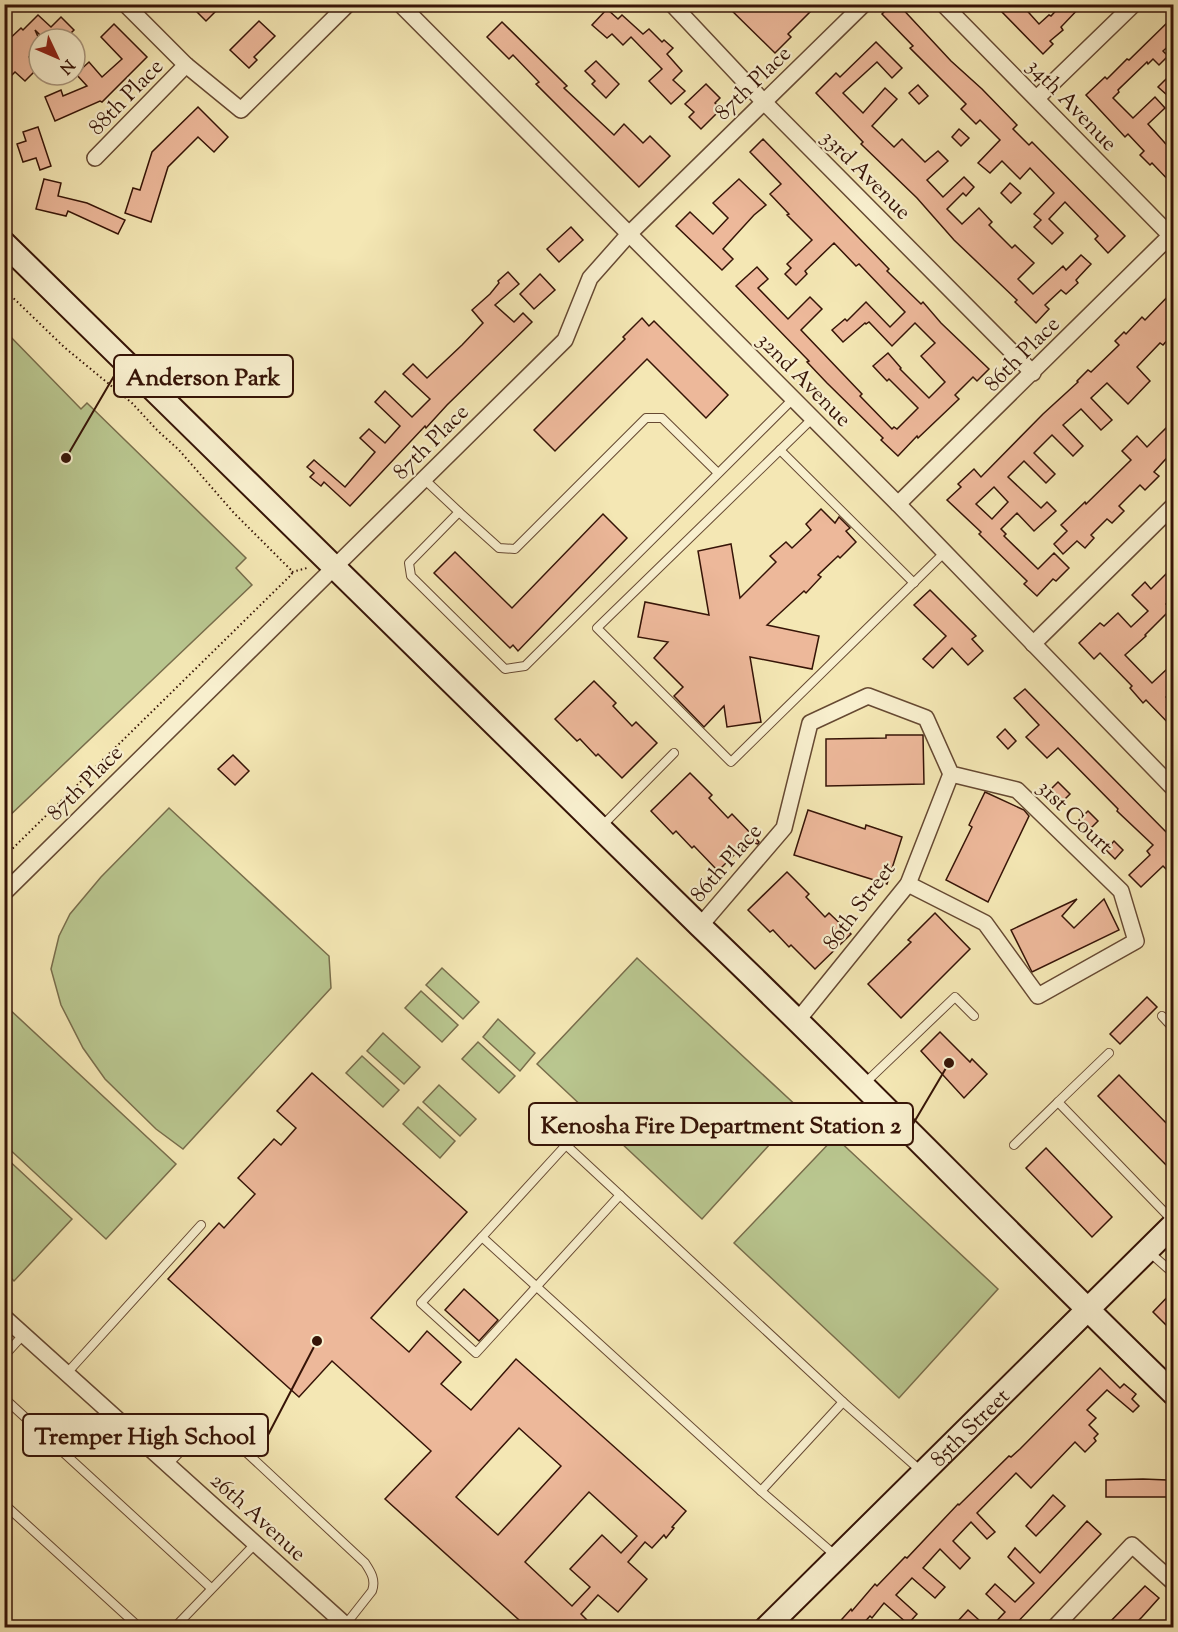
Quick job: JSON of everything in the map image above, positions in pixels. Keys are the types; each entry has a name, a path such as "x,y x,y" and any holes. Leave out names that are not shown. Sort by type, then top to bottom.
{"street":[{"path":"125,4 186,65 241,110 348,4"},
{"name":"32nd Avenue","path":"400,4 898,504 1173,789"},
{"name":"33rd Avenue","path":"672,4 764,102 1033,373"},
{"name":"87th Place","path":"4,893 565,340 590,278 629,234 864,4"},
{"name":"34th Avenue","path":"943,4 1172,233"},
{"path":"1037,98 1134,4"},
{"name":"88th Place","path":"95,158 186,65"},
{"name":"86th Place","path":"898,504 1172,233"},
{"path":"4,243 798,1020 1173,1394"},
{"path":"1033,644 1173,505"},
{"name":"86th Place","path":"700,926 784,828 810,723 868,696 926,718 951,774"},
{"name":"86th Street","path":"798,1020 908,884 951,774"},
{"name":"31st Court","path":"908,884 985,923 1038,996 1136,941 1121,891 1017,790 951,774"},
{"name":"85th Street","path":"766,1628 1173,1223"},
{"name":"26th Avenue","path":"4,1317 348,1626"},
{"path":"1054,1628 1132,1545 1173,1583"}],"lane":[{"path":"459,512 409,563 411,576 505,669 525,666 793,399"},
{"path":"424,479 499,548 514,549 645,418 662,418 718,473"},
{"path":"813,418 597,628 731,762 945,552"},
{"path":"780,450 914,583"},
{"path":"600,828 674,753"},
{"path":"863,1085 956,997 974,1016"},
{"path":"1162,1016 1173,1029"},
{"path":"1014,1144 1109,1053"},
{"path":"1058,1102 1173,1223"},
{"path":"620,1195 476,1353 421,1303 566,1145 620,1195 843,1402 922,1472"},
{"path":"67,1373 201,1225"},
{"path":"482,1237 761,1491 837,1557"},
{"path":"1147,1250 1173,1274"},
{"path":"4,1356 24,1334"},
{"path":"4,1398 211,1588"},
{"path":"761,1491 843,1402"},
{"path":"168,1464 194,1440 211,1431 223,1432 232,1439 365,1563 373,1575 372,1591 348,1626"},
{"path":"4,1504 140,1628"},
{"path":"174,1628 256,1543"}],"path":[{"path":"4,289 64,348 136,407 292,572"},
{"path":"4,857 292,572 307,568"}],"green space":[{"path":"5,331 81,409 87,403 246,558 236,568 252,585 5,820"},
{"path":"169,808 329,956 331,988 183,1149 156,1129 105,1079 83,1048 61,1005 51,969 59,936 70,914 101,877"},
{"path":"637,958 801,1110 702,1219 537,1064"},
{"path":"442,968 479,1002 463,1019 426,985"},
{"path":"421,991 458,1025 442,1042 405,1008"},
{"path":"7,1007 176,1164 106,1239 5,1145 4,1009"},
{"path":"498,1019 535,1053 520,1071 483,1037"},
{"path":"383,1033 420,1067 404,1084 367,1051"},
{"path":"478,1042 515,1076 499,1093 462,1059"},
{"path":"362,1056 399,1090 383,1107 346,1073"},
{"path":"439,1085 476,1119 460,1136 423,1102"},
{"path":"418,1107 455,1141 440,1158 403,1124"},
{"path":"835,1137 998,1289 899,1398 734,1243"},
{"path":"4,1156 72,1219 14,1281 5,1272"}],"building":[{"path":"189,4 223,4 206,21"},
{"path":"725,4 806,4 812,10 788,34 791,37 775,53"},
{"path":"892,4 898,4 951,61 1017,125 1013,129 1029,145 1032,142 1125,236 1108,253 1095,239 1098,236 1065,202 1049,219 1063,233 1052,244 1034,227 1041,220 1034,214 1054,193 1030,168 1020,179 1002,161 990,173 978,163 1000,140 980,120 976,124 961,109 966,104 910,48 913,46 882,14"},
{"path":"1008,4 1021,4 1039,24 1049,15 1051,16 1062,4 1083,4 1061,27 1063,30 1050,41 1053,44 1043,54 1001,11"},
{"path":"607,9 618,19 622,15 643,34 649,29 662,42 664,40 673,48 667,54 682,71 673,80 685,91 671,104 649,81 662,69 631,37 623,45 612,34 607,38 592,25"},
{"path":"38,15 51,27 27,27 27,79 25,81 15,72 4,83 4,44 21,28 23,30"},
{"path":"61,17 71,27 51,27"},
{"path":"1173,17 1173,42 1163,51 1168,56 1159,65 1153,59 1148,64 1147,62 1118,90 1119,92 1113,98 1133,118 1155,97 1165,108 1148,124 1173,152 1173,185 1152,163 1150,165 1140,155 1144,151 1128,134 1125,137 1086,95 1105,77 1107,79 1127,59 1129,60"},
{"path":"259,21 275,36 254,57 257,60 249,68 230,50"},
{"path":"502,22 567,86 564,88 614,135 624,124 643,143 650,136 670,156 639,187 536,84 539,82 513,55 509,59 487,37"},
{"path":"114,24 147,57 102,102 55,121 45,97 61,90 63,96 87,87 87,64 89,62 102,77 122,59 101,37"},
{"path":"876,42 902,68 892,78 877,62 843,93 863,113 885,88 897,99 872,126 894,147 902,139 925,162 938,151 948,161 927,180 943,197 964,177 974,187 966,196 963,193 947,209 962,224 979,208 992,222 989,225 1012,248 1015,245 1034,263 1018,279 1033,294 1063,266 1066,270 1081,255 1091,264 1076,280 1078,283 1066,294 1061,290 1045,305 1049,309 1036,323 1015,302 1017,300 954,240 917,198 861,144 863,142 816,93 836,73 840,77"},
{"path":"596,61 619,84 606,98 592,84 595,81 585,71"},
{"path":"1168,77 1173,83 1173,89 1167,95 1158,87"},
{"path":"706,84 720,98 715,103 721,109 701,129 689,117 694,112 685,104"},
{"path":"918,85 928,96 919,104 909,93"},
{"path":"198,107 228,137 214,152 198,137 168,167 151,222 125,213 133,188 140,190 152,152"},
{"path":"38,127 51,166 40,170 36,158 23,162 17,144 26,141 23,132"},
{"path":"959,129 969,138 961,146 952,137"},
{"path":"763,139 889,269 887,271 921,304 923,302 941,323 989,369 977,381 973,377 955,395 959,399 898,456 736,286 757,267 768,279 758,288 788,319 810,297 822,309 801,330 892,429 894,427 897,429 918,408 873,366 888,353 900,369 929,398 945,382 921,356 935,343 915,323 892,346 869,322 843,342 832,330 845,319 847,321 866,302 890,327 905,312 859,264 856,266 834,243 805,271 807,274 796,285 785,274 791,268 787,264 812,240 770,194 781,184 750,152"},
{"path":"44,179 61,183 58,196 87,203 125,220 118,234 68,211 66,216 36,209"},
{"path":"739,179 766,205 723,249 733,259 722,270 676,226 690,212 713,234 728,218 713,203"},
{"path":"1010,183 1021,193 1011,203 1001,193"},
{"path":"571,227 583,240 559,262 547,249"},
{"path":"508,272 519,284 495,305 514,322 523,313 532,322 426,428 425,426 350,506 324,482 321,486 310,477 314,473 307,467 314,460 345,487 375,452 360,438 369,429 385,443 400,426 375,402 385,391 412,417 430,399 403,374 413,364 427,378 462,345 483,323 472,310 490,294 499,283 498,281"},
{"path":"540,274 555,290 534,309 520,294"},
{"path":"1173,291 1173,334 1163,345 1160,343 1137,367 1150,381 1128,404 1107,383 1091,398 1112,420 1101,430 1081,409 1063,425 1083,446 1073,456 1052,435 1034,453 1055,474 1046,483 1024,461 1008,477 1041,508 1047,502 1056,511 1034,531 1017,513 1001,529 1006,534 1004,536 1038,569 1054,553 1069,568 1056,581 1053,579 1037,596 1024,584 1027,581 947,500 961,487 958,484 974,469 981,477 1088,370 1091,372 1119,345 1115,341 1124,332 1126,334 1142,317 1145,320","holes":["994,487 1008,502 992,519 976,504"]},
{"path":"642,318 649,326 654,321 728,395 706,418 647,359 555,451 534,430 625,339 623,337"},
{"path":"1173,421 1173,451 1154,472 1159,476 1145,490 1140,485 1119,506 1124,511 1112,523 1107,519 1091,535 1094,538 1085,548 1077,541 1063,554 1054,544 1067,531 1061,525 1131,460 1122,451 1137,436 1147,447"},
{"path":"821,509 835,523 839,517 850,528 846,531 856,542 818,575 821,577 806,593 804,591 767,625 819,636 812,669 750,657 761,722 727,727 724,706 704,727 674,696 683,687 654,658 668,642 638,637 645,602 709,615 698,551 731,544 740,598 776,562 770,556 786,542 792,548 811,530 806,524"},
{"path":"603,514 627,538 518,651 513,645 510,648 434,573 455,552 512,608"},
{"path":"1173,567 1173,597 1166,604 1171,609 1125,655 1152,683 1167,669 1173,676 1173,690 1166,697 1173,704 1173,728 1146,700 1143,703 1130,688 1132,686 1100,653 1094,659 1079,643 1100,623 1104,626 1118,613 1131,627 1148,611 1132,595 1145,582 1151,589"},
{"path":"930,590 976,636 972,639 983,651 968,665 952,648 933,668 923,659 946,636 914,605"},
{"path":"594,681 616,703 613,706 632,726 636,722 657,743 622,778 598,754 596,756 580,739 577,741 555,719"},
{"path":"1025,689 1173,839 1173,876 1163,866 1141,887 1129,875 1150,855 1147,851 1153,845 1117,811 1118,809 1058,748 1047,758 1026,737 1039,725 1014,698"},
{"path":"1005,729 1016,741 1008,749 997,737"},
{"path":"886,735 923,735 924,784 826,786 826,739 886,738"},
{"path":"233,755 249,771 235,785 218,769"},
{"path":"690,773 712,795 709,798 728,818 732,814 759,842 758,844 748,841 718,871 694,846 692,848 676,831 673,834 651,811"},
{"path":"1058,782 1070,794 1061,803 1049,791"},
{"path":"985,792 1024,810 1029,816 988,902 946,880 972,827 969,825"},
{"path":"808,810 865,829 866,825 902,837 887,884 794,855"},
{"path":"1088,811 1098,821 1089,830 1079,820"},
{"path":"1114,841 1123,850 1115,859 1106,850"},
{"path":"787,872 809,894 806,897 825,917 829,913 851,934 815,969 791,945 789,947 773,930 770,932 748,910"},
{"path":"1077,899 1062,916 1074,928 1104,899 1119,930 1032,972 1011,930"},
{"path":"935,913 970,949 901,1018 868,984 911,942 908,940"},
{"path":"1147,997 1157,1007 1120,1044 1110,1034"},
{"path":"940,1032 970,1062 972,1059 987,1074 964,1098 921,1051"},
{"path":"312,1073 467,1212 371,1318 409,1352 427,1331 461,1362 441,1384 471,1410 516,1359 686,1511 666,1538 664,1535 652,1548 645,1542 628,1562 647,1579 618,1612 598,1595 581,1614 587,1620 580,1628 528,1628 385,1499 431,1451 332,1361 299,1397 168,1279 219,1223 224,1228 255,1194 238,1178 274,1139 281,1145 296,1128 277,1111","holes":["519,1428 561,1466 498,1535 456,1497","589,1492 637,1536 621,1553 602,1535 570,1569 590,1587 572,1606 525,1562"]},
{"path":"1119,1075 1173,1130 1173,1157 1166,1165 1098,1096"},
{"path":"1046,1148 1112,1217 1092,1237 1026,1168"},
{"path":"464,1289 498,1320 479,1341 445,1310"},
{"path":"1173,1291 1173,1332 1153,1312"},
{"path":"1100,1368 1120,1388 1124,1384 1136,1394 1132,1399 1139,1406 1133,1412 1107,1390 1087,1410 1096,1418 1089,1425 1098,1434 1094,1438 1096,1441 1085,1452 1075,1442 1031,1488 1016,1473 977,1513 995,1532 987,1539 971,1522 953,1541 970,1558 960,1569 940,1549 923,1568 945,1587 935,1598 912,1578 896,1595 917,1614 908,1624 884,1603 872,1618 870,1616 859,1628 834,1628 875,1584 877,1586 905,1557 907,1558 958,1504 1009,1456 1011,1457 1020,1449"},
{"path":"1106,1480 1167,1480 1167,1497 1106,1497"},
{"path":"1053,1495 1065,1506 1036,1536 1026,1526"},
{"path":"1087,1521 1101,1534 1012,1628 990,1628 1005,1612 986,1594 995,1584 1015,1602 1034,1583 1008,1557 1015,1548 1040,1573"},
{"path":"1145,1586 1159,1598 1142,1617 1131,1628 1104,1628"},
{"path":"968,1610 979,1620 973,1628 966,1628 958,1621"}],"place":[{"name":"Anderson Park","path":"66,458"},
{"name":"Kenosha Fire Department Station 2","path":"949,1063"},
{"name":"Tremper High School","path":"317,1341"}]}
